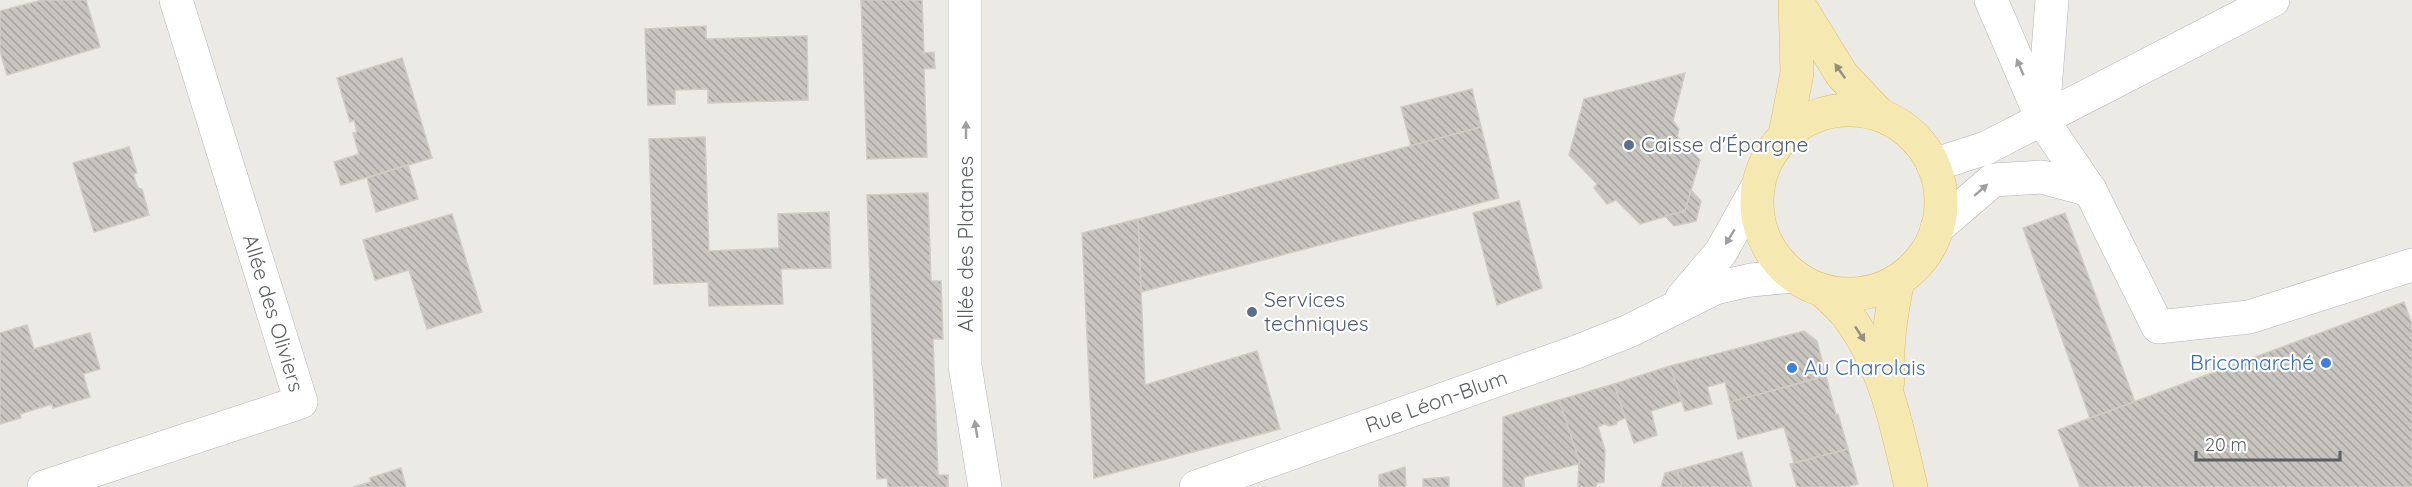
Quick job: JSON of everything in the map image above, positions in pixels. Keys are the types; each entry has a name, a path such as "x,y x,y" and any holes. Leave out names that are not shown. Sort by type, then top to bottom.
{"main road":[{"path":"1795,0 1842,75 1879,114"},
{"path":"1785,135 1797,73 1795,0"},
{"path":"1808,283 1842,294 1880,289 1898,280 1915,266 1929,249 1937,228 1941,207 1940,186 1933,165 1921,143 1902,126 1879,114 1855,110 1830,111 1806,120 1785,135 1768,158 1758,186 1757,211 1763,236 1776,258 1847,315 1870,351 1889,395"},
{"path":"1898,280 1890,316 1886,353 1889,395 1911,487"}],"street":[{"name":"Allée des Oliviers","path":"44,487 301,402 176,0"},
{"name":"Allée des Platanes","path":"965,0 965,366 985,487"},
{"path":"1991,0 2043,121 2090,190 2158,327 2249,318 2412,265"},
{"path":"2043,121 2052,0"},
{"path":"1933,165 1986,148 2043,121 2273,0"},
{"path":"1937,228 1993,180 2042,177 2090,190"},
{"name":"Rue Léon-Blum","path":"1673,308 1721,252 1758,186"},
{"name":"Rue Léon-Blum","path":"1196,487 1629,332 1715,288 1751,280 1808,283"}],"building":[{"path":"42,0 86,0 100,47 7,75 0,51 0,11"},
{"path":"861,0 922,0 924,53 934,52 935,68 924,69 927,157 867,159"},
{"path":"706,26 706,39 807,36 808,100 708,103 708,89 675,90 675,104 648,105 645,29"},
{"path":"402,58 432,158 341,185 334,162 359,154 353,133 357,132 354,120 350,122 337,78"},
{"name":"Caisse d'Épargne","path":"1685,73 1673,121 1679,129 1677,136 1700,160 1685,211 1640,224 1616,200 1607,204 1594,188 1597,184 1569,155 1584,99"},
{"path":"1472,89 1481,127 1411,146 1401,107"},
{"path":"1481,127 1499,198 1141,292 1138,219"},
{"path":"705,137 709,251 779,248 778,214 829,212 831,268 781,269 783,304 709,306 708,282 654,284 649,139"},
{"path":"129,147 137,173 133,174 138,188 142,189 149,215 94,232 73,163"},
{"path":"408,165 418,199 376,212 367,178"},
{"path":"1691,190 1701,201 1696,221 1674,226 1665,216 1685,211"},
{"path":"928,193 931,281 941,281 943,339 933,339 938,475 948,475 948,487 888,487 887,478 877,479 867,195"},
{"path":"1519,201 1542,288 1497,305 1473,213"},
{"path":"2065,213 2135,402 2090,418 2023,228"},
{"path":"452,214 482,312 427,329 409,270 375,280 363,240"},
{"path":"1138,219 1145,385 1257,351 1280,429 1094,478 1082,233"},
{"name":"Bricomarché","path":"2404,302 2412,324 2412,487 2080,487 2058,430"},
{"path":"27,325 34,349 90,333 100,369 83,374 90,397 53,408 52,404 20,414 21,418 0,424 0,333"},
{"path":"1804,331 1817,341 1826,376 1730,402 1725,382 1707,387 1712,404 1685,411 1670,366"},
{"path":"1670,366 1682,401 1651,411 1657,435 1634,443 1614,384"},
{"path":"1826,376 1848,449 1794,463 1784,427 1738,439 1730,402"},
{"path":"1614,384 1625,418 1610,426 1604,424 1598,427 1605,450 1604,482 1597,483 1596,487 1578,487 1579,460 1559,400"},
{"path":"1559,400 1579,464 1524,477 1524,487 1503,487 1503,417"},
{"path":"1848,449 1858,484 1846,487 1797,487 1790,464"},
{"path":"1742,452 1752,487 1682,487 1677,470"},
{"path":"1405,467 1406,487 1379,487 1379,475"},
{"path":"401,468 406,487 353,487 371,482 370,478"},
{"path":"1677,470 1682,487 1661,487 1665,473"},
{"path":"1449,477 1449,487 1423,487 1423,479"}],"place":[{"name":"Caisse d'Épargne","path":"1629,145"},
{"name":"Services techniques","path":"1252,312"},
{"name":"Bricomarché","path":"2326,363"},
{"name":"Au Charolais","path":"1792,368"}]}
